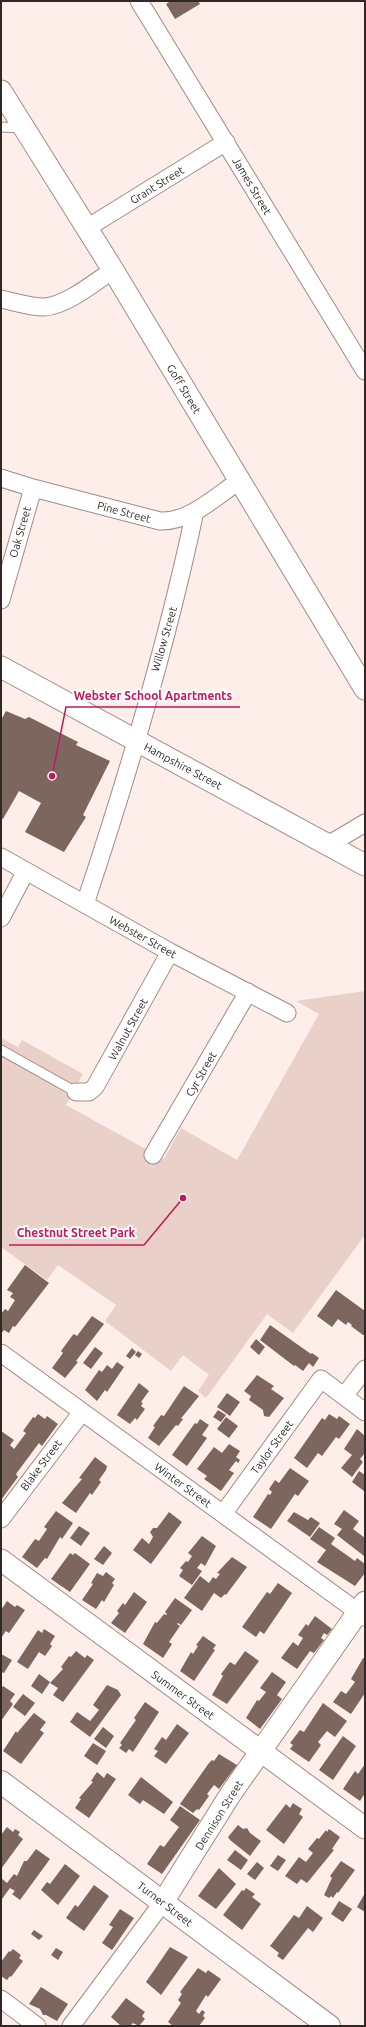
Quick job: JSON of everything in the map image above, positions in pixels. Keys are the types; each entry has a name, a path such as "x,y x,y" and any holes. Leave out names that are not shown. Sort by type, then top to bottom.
{"main road":[{"name":"Turner Street","path":"1,1782 329,2026"}],"street":[{"name":"James Street","path":"139,1 365,371"},
{"name":"Goff Street","path":"2,97 24,128 87,228 239,481 362,676"},
{"name":"Grant Street","path":"87,228 226,142"},
{"path":"1,299 45,307 58,303 113,270"},
{"name":"Pine Street","path":"1,478 33,488 160,521 177,520 239,481"},
{"name":"Oak Street","path":"1,600 33,488"},
{"name":"Willow Street","path":"85,904 114,817 136,741 180,582 195,510"},
{"name":"Hampshire Street","path":"1,667 365,866"},
{"path":"328,845 365,823"},
{"name":"Webster Street","path":"1,857 170,952 287,1013"},
{"path":"1,918 26,871"},
{"name":"Walnut Street","path":"76,1092 89,1092 95,1087 170,952"},
{"name":"Cyr Street","path":"153,1155 248,992"},
{"name":"Winter Street","path":"1,1353 223,1514 363,1611"},
{"path":"365,1369 344,1396 365,1412"},
{"name":"Taylor Street","path":"223,1514 321,1379 344,1396"},
{"name":"Blake Street","path":"1,1519 82,1412"},
{"name":"Summer Street","path":"1,1560 365,1828"},
{"name":"Dennison Street","path":"71,2026 163,1902 259,1751 363,1611"},
{"path":"1,1999 37,2026"}],"lane":[{"path":"1,127 24,128"},
{"path":"1,1050 76,1092"}],"shaded area":[{"path":"365,991 365,1235 293,1333 267,1314 206,1398 198,1391 209,1375 183,1355 171,1371 105,1321 116,1305 58,1265 47,1280 1,1247 1,1038 18,1047 22,1040 83,1074 66,1105 164,1159 181,1128 237,1160 319,1014 296,1001"}],"building":[{"path":"171,1 198,1 200,4 175,19 166,4"},
{"path":"6,711 25,719 29,717 78,742 76,745 110,761 83,815 86,817 64,852 25,832 41,803 19,791 3,819 1,818 1,720"},
{"path":"25,1265 49,1283 15,1327 13,1326 9,1333 4,1330 1,1334 1,1314 5,1309 8,1311 15,1300 10,1297 13,1293 7,1290"},
{"path":"336,1290 365,1311 365,1335 351,1326 352,1325 348,1322 346,1325 338,1319 332,1327 317,1316"},
{"path":"92,1316 104,1324 65,1378 52,1368 63,1353 61,1351 72,1336 74,1334 77,1336"},
{"path":"270,1325 319,1358 313,1367 309,1363 303,1371 295,1365 294,1366 260,1340"},
{"path":"256,1339 265,1347 259,1355 250,1347"},
{"path":"95,1347 103,1353 91,1369 83,1363"},
{"path":"132,1348 136,1352 130,1359 126,1356"},
{"path":"138,1351 142,1354 139,1358 135,1355"},
{"path":"117,1362 124,1367 107,1392 105,1390 97,1401 85,1390 99,1370 102,1372 107,1365 112,1369"},
{"path":"257,1375 274,1386 271,1389 284,1398 269,1417 264,1416 263,1410 249,1400 251,1396 244,1391"},
{"path":"139,1383 149,1391 141,1402 143,1403 141,1406 145,1409 137,1420 135,1418 130,1424 117,1415"},
{"path":"184,1386 199,1396 181,1418 183,1419 178,1426 176,1425 159,1446 148,1438 155,1427 153,1426 161,1415 164,1416"},
{"path":"227,1393 240,1402 230,1416 217,1407"},
{"path":"218,1410 226,1415 221,1422 213,1417"},
{"path":"38,1414 45,1419 47,1416 58,1424 42,1446 39,1443 16,1474 18,1477 1,1500 1,1431 14,1440 10,1445 14,1449 26,1433 23,1431 33,1417 35,1418"},
{"path":"329,1414 337,1419 339,1416 350,1424 339,1439 336,1437 322,1456 318,1453 307,1468 294,1458 322,1418 325,1420"},
{"path":"226,1417 238,1426 229,1438 217,1429"},
{"path":"200,1419 209,1425 202,1435 207,1438 187,1466 172,1455 195,1423 197,1424"},
{"path":"357,1429 365,1436 365,1453 360,1459 363,1462 352,1477 341,1468 352,1455 344,1449"},
{"path":"229,1444 240,1451 236,1457 240,1460 238,1463 236,1461 229,1470 234,1473 221,1491 204,1479 207,1476 197,1469 214,1447 222,1453"},
{"path":"95,1457 107,1466 106,1470 99,1480 101,1482 92,1495 90,1493 76,1513 62,1503 82,1479 79,1478"},
{"path":"290,1468 309,1481 298,1496 295,1494 271,1529 253,1517 268,1494 270,1495 272,1492 269,1489 275,1480 279,1483"},
{"path":"359,1471 365,1475 364,1491 352,1482"},
{"path":"344,1510 359,1521 353,1529 365,1538 364,1556 337,1535 342,1529 334,1524"},
{"path":"56,1511 73,1523 62,1539 60,1537 47,1559 45,1558 37,1568 22,1557 35,1539 39,1541 47,1529 44,1527"},
{"path":"169,1512 182,1522 151,1564 133,1550 142,1538 149,1544 153,1537 150,1532 153,1528 157,1528"},
{"path":"294,1512 308,1520 311,1517 320,1523 310,1537 287,1521"},
{"path":"79,1526 90,1533 81,1546 70,1538"},
{"path":"319,1527 335,1538 331,1544 355,1561 357,1558 365,1564 365,1573 355,1586 317,1562 326,1550 310,1539"},
{"path":"202,1536 216,1546 205,1566 201,1563 197,1568 202,1571 192,1585 179,1576 183,1570 180,1568 186,1561 188,1562 192,1556 188,1553"},
{"path":"104,1546 112,1553 103,1565 94,1559"},
{"path":"70,1553 73,1555 75,1553 90,1564 70,1592 51,1579"},
{"path":"232,1557 247,1567 226,1595 225,1594 221,1598 214,1593 202,1611 184,1598 200,1576 209,1583 213,1577 216,1579 220,1574 217,1573"},
{"path":"106,1572 115,1579 112,1583 114,1585 104,1602 102,1600 96,1609 82,1600 93,1584 91,1583 97,1573 103,1576"},
{"path":"278,1583 292,1593 264,1634 260,1631 256,1637 242,1627 267,1592 270,1594"},
{"path":"134,1592 147,1602 125,1633 111,1623 119,1613 117,1611 123,1603 125,1605"},
{"path":"175,1598 192,1610 181,1625 178,1623 177,1624 180,1626 169,1642 172,1644 163,1658 143,1644 155,1622 157,1623 164,1614 167,1614 165,1612"},
{"path":"7,1601 15,1607 17,1605 25,1610 9,1633 6,1631 1,1638 1,1610"},
{"path":"315,1616 332,1629 327,1635 324,1633 321,1638 324,1640 314,1653 310,1651 297,1669 281,1658 293,1642 298,1646 303,1638 298,1635 306,1624 308,1626"},
{"path":"44,1629 55,1636 50,1644 52,1646 45,1656 39,1652 28,1669 17,1662 38,1630 42,1633"},
{"path":"203,1636 216,1645 213,1649 215,1650 194,1681 180,1671 191,1652 193,1654 198,1646 196,1645"},
{"path":"76,1651 85,1658 87,1655 94,1660 63,1702 53,1695 58,1688 50,1683 63,1669 61,1667 69,1656 71,1657"},
{"path":"245,1651 259,1661 227,1704 212,1695 223,1676 221,1674 230,1662 235,1665"},
{"path":"1,1654 12,1660 4,1673 1,1672"},
{"path":"363,1658 365,1659 365,1693 351,1714 333,1702 341,1691 346,1694 355,1682 351,1679"},
{"path":"272,1672 286,1682 277,1695 282,1699 260,1729 246,1718 257,1700 259,1701 266,1692 260,1688"},
{"path":"39,1674 50,1682 42,1694 31,1686"},
{"path":"107,1685 118,1690 121,1695 90,1737 70,1722 77,1712 90,1721 99,1710 93,1705"},
{"path":"3,1686 15,1694 10,1701 13,1704 1,1721 1,1688"},
{"path":"23,1694 35,1703 25,1716 13,1707"},
{"path":"145,1702 159,1712 133,1752 129,1749 126,1753 119,1748 122,1745 120,1743 136,1720 134,1718"},
{"path":"323,1703 347,1721 335,1737 327,1731 318,1742 321,1745 309,1762 290,1749 293,1745 290,1743 300,1730 304,1732"},
{"path":"34,1713 46,1722 40,1730 44,1733 21,1764 3,1751 16,1731 17,1733"},
{"path":"177,1724 189,1733 166,1764 154,1756 158,1751 154,1749 162,1737 166,1740"},
{"path":"103,1727 114,1736 106,1748 94,1739"},
{"path":"343,1736 356,1746 333,1780 319,1770"},
{"path":"93,1743 106,1751 97,1765 84,1756"},
{"path":"219,1754 237,1765 219,1789 214,1785 207,1794 209,1796 199,1810 197,1809 193,1813 180,1804 209,1763 212,1760 214,1761"},
{"path":"365,1764 365,1793 360,1801 343,1789 355,1771 358,1774"},
{"path":"97,1772 104,1778 107,1773 116,1779 89,1818 75,1808 81,1799 79,1798 93,1782 91,1781"},
{"path":"141,1777 173,1802 164,1814 143,1800 140,1804 128,1795"},
{"path":"293,1803 302,1809 299,1814 303,1817 284,1844 266,1830 286,1804 290,1808"},
{"path":"180,1806 200,1820 162,1874 147,1864 160,1845 164,1847 179,1827 170,1820"},
{"path":"238,1825 243,1829 247,1828 250,1833 261,1841 250,1856 228,1837"},
{"path":"7,1827 13,1832 15,1829 20,1832 18,1835 23,1839 1,1869 1,1835"},
{"path":"329,1829 340,1837 332,1849 334,1850 307,1883 301,1879 297,1884 285,1876 299,1857 306,1862 313,1853 308,1849 317,1838 319,1839 326,1830 327,1832"},
{"path":"36,1849 50,1859 20,1900 12,1894 15,1891 10,1888 2,1899 1,1878 7,1883 14,1874 17,1876 24,1861 27,1861"},
{"path":"235,1850 248,1860 241,1870 227,1860"},
{"path":"278,1855 286,1860 278,1871 270,1866"},
{"path":"341,1861 355,1870 338,1893 337,1892 333,1898 331,1896 329,1898 324,1895 332,1878 330,1876"},
{"path":"257,1862 264,1868 255,1880 247,1874"},
{"path":"65,1864 80,1876 58,1905 41,1890 47,1882 50,1884"},
{"path":"219,1868 236,1884 216,1909 198,1896"},
{"path":"94,1885 109,1896 84,1931 66,1918 75,1905 78,1907"},
{"path":"246,1888 255,1894 252,1897 261,1904 242,1930 223,1915 242,1890 244,1891"},
{"path":"365,1893 365,1912 357,1907"},
{"path":"339,1901 352,1909 343,1922 331,1914"},
{"path":"307,1906 323,1918 313,1932 308,1928 283,1960 277,1956 279,1953 270,1946 294,1915 299,1918"},
{"path":"120,1909 134,1918 112,1950 102,1943 113,1927 109,1925"},
{"path":"34,1930 43,1936 39,1940 31,1934"},
{"path":"170,1947 188,1957 161,1995 146,1982"},
{"path":"56,1948 63,1952 58,1960 51,1955"},
{"path":"13,1949 21,1955 19,1958 23,1961 7,1980 1,1976 1,1962 9,1951 10,1952"},
{"path":"198,1968 206,1973 208,1970 221,1979 208,1997 206,1995 196,2011 199,2014 202,2010 205,2012 203,2016 205,2018 199,2026 173,2026 168,2022 181,2003 178,2000 182,1994 180,1992"},
{"path":"41,1987 68,2004 57,2021 43,2015 40,2009 29,2004"},
{"path":"126,1998 145,2012 142,2016 145,2019 139,2026 133,2023 130,2026 121,2026 111,2017"}],"place":[{"name":"Webster School Apartments","path":"52,776"},
{"name":"Chestnut Street Park","path":"183,1198"}]}
